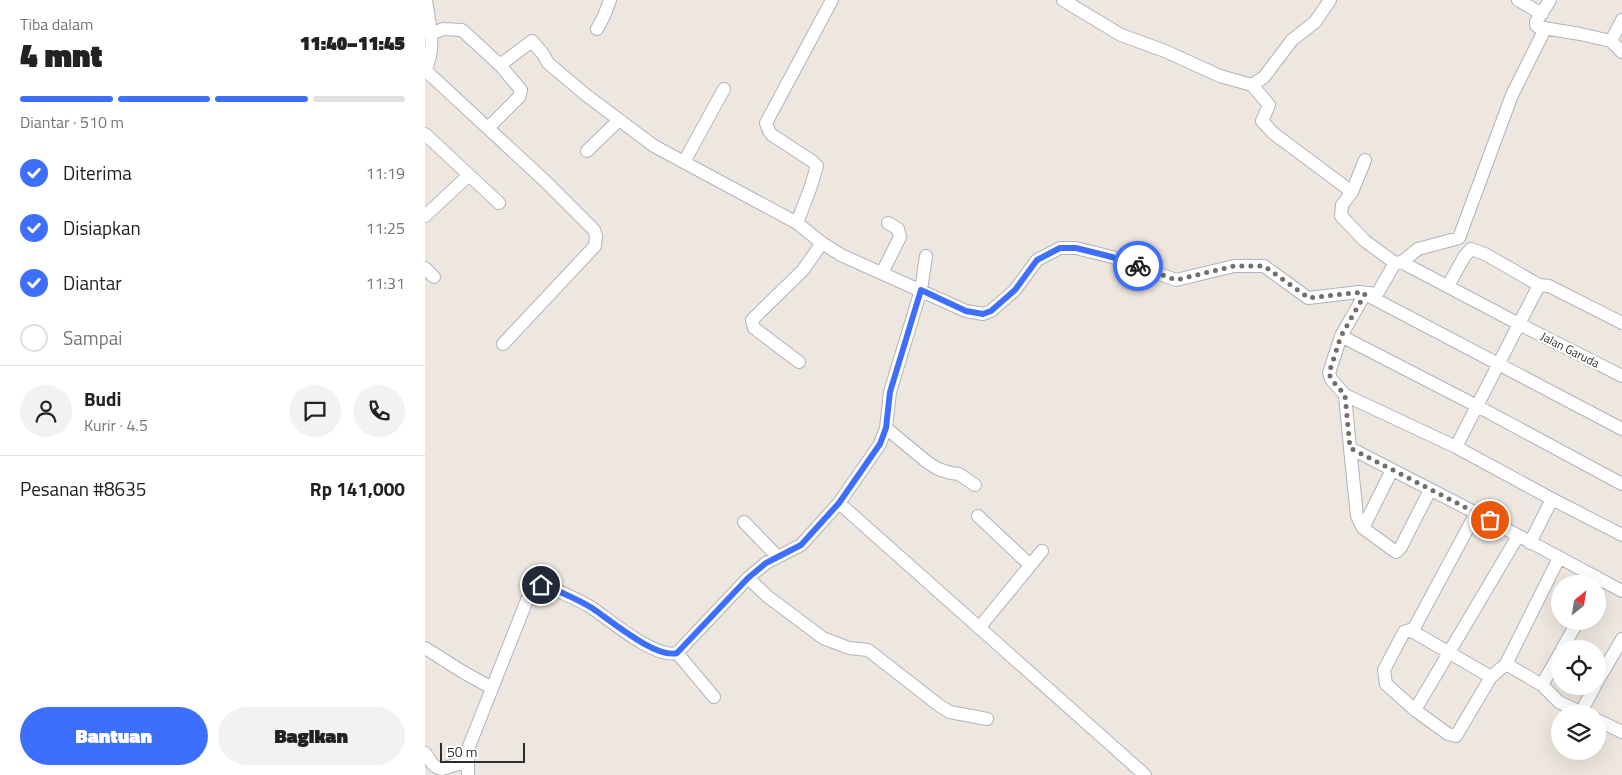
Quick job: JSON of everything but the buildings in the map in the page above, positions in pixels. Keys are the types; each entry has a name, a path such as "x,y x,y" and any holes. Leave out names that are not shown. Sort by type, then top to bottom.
{"street":[{"path":"426,0 432,40 430,61 425,70 545,181 593,230 596,236 595,246 503,344"},
{"path":"597,29 610,0"},
{"path":"797,223 817,166 772,135 767,124 832,0"},
{"path":"1252,85 1264,77 1292,40 1315,22 1330,0"},
{"path":"1518,0 1542,14"},
{"path":"1550,0 1536,25 1538,27 1611,41 1622,52"},
{"path":"1070,2 1121,35 1165,50 1219,76 1252,85 1269,105 1262,121 1273,133 1351,192 1365,160"},
{"path":"1611,41 1622,20"},
{"path":"431,34 443,29 462,30 500,65 521,90 519,97 488,128"},
{"path":"500,65 532,41 548,63 586,95 654,146 797,223 841,255 966,311 983,314 991,311 1015,290 1037,260 1060,248 1076,248 1112,257 1176,280 1234,266 1264,266 1309,298 1363,293 1377,294 1398,262 1418,249 1459,238 1512,95 1545,29"},
{"path":"684,162 724,89"},
{"path":"587,151 619,120"},
{"path":"425,134 499,203"},
{"path":"425,216 469,175"},
{"name":"Jalan Garuda","path":"1351,192 1342,205 1341,216 1365,241 1398,262 1622,376"},
{"path":"882,273 899,236 898,229 888,223"},
{"path":"799,362 754,328 752,320 803,270 822,243"},
{"path":"1448,286 1464,256 1471,249 1485,254 1539,285 1549,286 1622,323"},
{"path":"468,775 468,749 531,590 541,585 546,585 591,608 646,646 672,655 677,653 748,578 766,563 801,545 839,503 880,444 886,428 890,392 921,290 926,256"},
{"path":"1456,447 1539,285"},
{"path":"1363,293 1341,336 1329,373 1331,379 1345,395 1456,447 1552,500 1622,535"},
{"path":"1363,293 1622,429"},
{"path":"1341,336 1622,484"},
{"path":"1345,395 1357,516 1363,528 1396,552 1398,551 1430,490"},
{"path":"886,428 927,462 939,469 959,474 975,485"},
{"path":"1350,448 1530,542 1586,575"},
{"path":"1363,528 1392,470"},
{"path":"1530,542 1552,500"},
{"path":"839,503 1145,775"},
{"path":"1412,632 1476,513"},
{"path":"978,516 1031,565"},
{"path":"743,522 778,557"},
{"path":"1415,710 1518,536"},
{"path":"979,628 1042,551"},
{"path":"1491,677 1409,630 1404,632 1384,670 1387,684 1415,710 1449,734 1457,736 1491,677 1506,664 1559,558"},
{"path":"748,578 767,596 823,638 849,648 868,650 950,712 987,719"},
{"path":"1606,585 1622,591"},
{"path":"1606,667 1622,639"},
{"path":"425,648 492,688"},
{"path":"677,653 714,697"},
{"path":"1506,664 1542,685 1559,702 1565,705"},
{"path":"1542,685 1551,668"},
{"path":"1606,724 1622,732"},
{"path":"425,753 437,769 468,761"}],"way so far":[{"path":"1138,266 1176,280 1234,266 1264,266 1309,298 1363,292 1365,294 1341,336 1329,373 1331,379 1345,395 1350,448 1490,520"}],"route":[{"path":"541,585 546,585 591,608 646,646 672,655 677,653 748,578 766,563 801,545 839,503 880,444 886,428 890,392 921,290 966,311 983,314 991,311 1015,290 1037,260 1060,248 1076,248 1138,266"}]}
